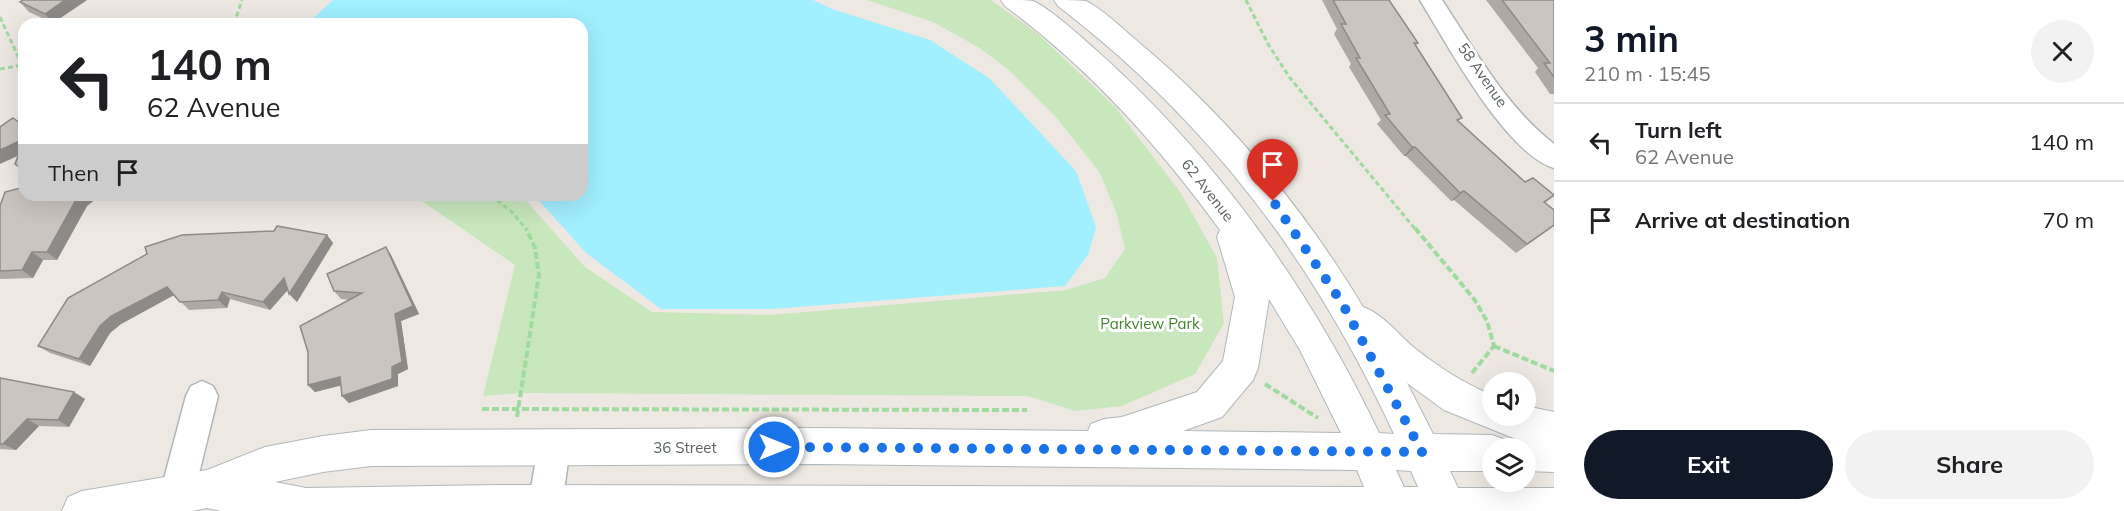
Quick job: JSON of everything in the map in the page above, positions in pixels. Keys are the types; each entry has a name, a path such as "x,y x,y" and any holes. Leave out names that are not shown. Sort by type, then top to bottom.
{"street":[{"name":"62 Avenue","path":"1014,0 1076,47 1133,99 1224,210 1286,294 1317,348 1369,452 1393,509"},
{"path":"1067,0 1153,69 1208,123 1273,201 1342,303 1422,452 1447,509"},
{"name":"58 Avenue","path":"1431,0 1490,90 1546,153"},
{"path":"1018,448 1122,435 1209,405 1240,368 1249,327 1252,297 1224,210"},
{"path":"1342,303 1404,361 1457,398 1482,408"},
{"path":"192,492 202,396"},
{"path":"1536,426 1554,430"},
{"name":"36 Street","path":"90,510 192,492 265,466 323,454 370,448 830,446 1482,453"},
{"path":"544,508 554,448"},
{"path":"1536,453 1554,454"},
{"name":"36 Street","path":"192,492 306,508 1554,508"}],"path":[{"path":"236,18 242,0"},
{"path":"1246,0 1268,44 1290,78 1474,299 1487,321 1494,346"},
{"path":"0,17 18,55"},
{"path":"0,69 18,66"},
{"path":"498,201 526,226 538,251 540,275 517,417"},
{"path":"1494,346 1554,371"},
{"path":"1470,375 1494,346"},
{"path":"1263,383 1318,418"},
{"path":"482,409 1027,410"}],"green space":[{"name":"Parkview Park","path":"867,0 991,0 1038,34 1115,107 1181,193 1217,258 1224,323 1195,374 1122,406 1075,411 1028,396 519,393 483,396 515,265 422,201 526,201 585,267 652,312 770,315 1066,290 1105,278 1125,249 1117,215 1100,173 1056,117 1009,70 978,47 933,22"}],"water":[{"path":"333,0 813,0 832,9 930,40 989,78 1076,171 1096,227 1088,255 1065,286 772,309 661,309 586,253 539,201 588,201 588,18 314,18"}],"building":[{"path":"23,0 65,0 45,14 20,2"},
{"path":"1333,0 1389,0 1418,43 1414,43 1462,118 1457,120 1525,182 1533,178 1554,195 1544,202 1554,210 1554,225 1527,244 1464,191 1460,193 1415,147 1412,147 1385,115 1390,114 1356,58 1360,58 1341,24 1346,24"},
{"path":"1502,0 1554,0 1554,77 1544,63 1550,63"},
{"path":"13,118 18,122 18,142 0,150 0,127"},
{"path":"18,189 18,201 75,201 47,252 32,252 22,270 0,271 0,206 5,192"},
{"path":"277,226 327,235 289,294 284,278 263,302 222,292 218,300 180,302 167,287 111,316 100,326 79,359 38,346 68,298 147,254 145,247 182,235 274,231"},
{"path":"386,247 413,306 395,314 402,362 392,367 392,379 342,396 340,377 308,385 308,352 300,326 362,293 334,291 327,274"},
{"path":"0,378 74,392 58,420 27,419 3,444 0,444"}],"route":[{"path":"774,447 1422,452 1342,303 1273,201"}]}
